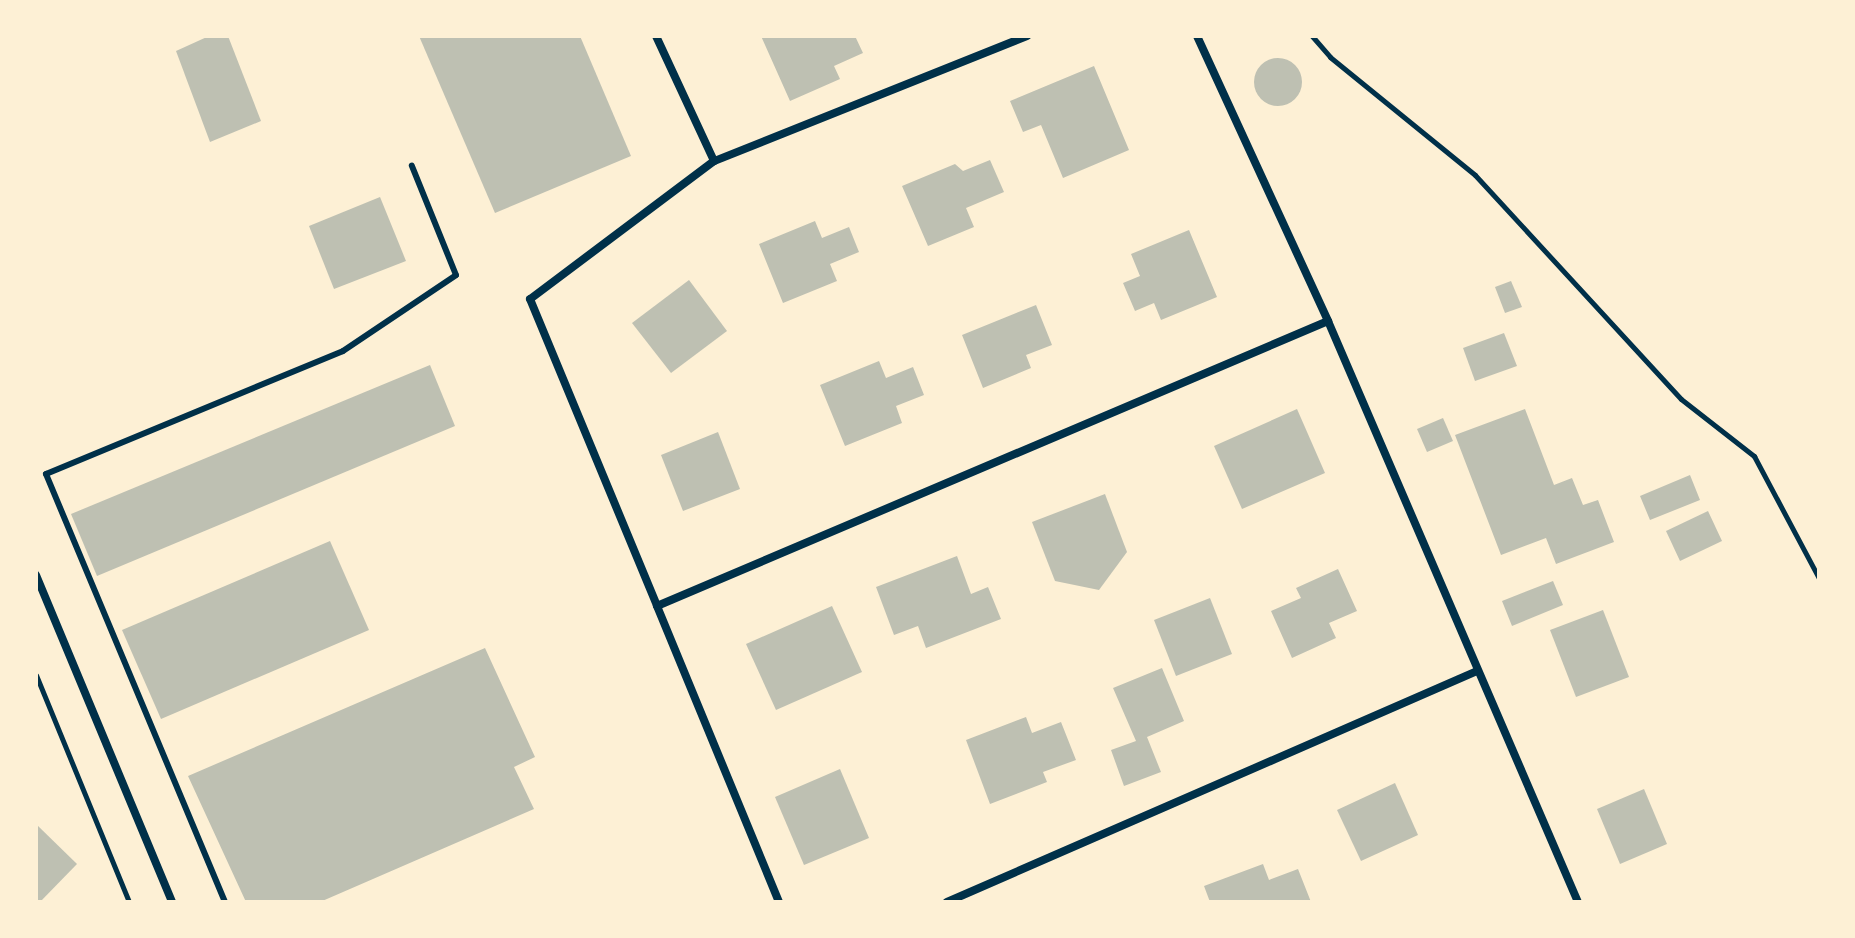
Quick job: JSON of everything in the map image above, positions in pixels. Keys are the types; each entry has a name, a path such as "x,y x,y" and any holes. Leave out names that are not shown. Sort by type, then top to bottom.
{"street":[{"path":"656,36 714,161"},
{"path":"779,902 530,299 714,161 1027,36"},
{"path":"1197,36 1328,321 1475,672 1578,902"},
{"path":"657,606 1328,321"},
{"path":"36,575 172,902"},
{"path":"947,902 1475,672"}],"lane":[{"path":"225,902 46,474 343,351 456,275 412,166"}],"path":[{"path":"1312,36 1330,57 1475,175 1681,399 1754,456 1819,578"},
{"path":"36,675 129,902"}],"building":[{"path":"209,36 228,36 261,121 210,142 176,51"},
{"path":"419,36 580,36 631,156 495,213"},
{"path":"761,36 855,36 863,53 834,66 840,79 790,101"},
{"path":"1278,58 1295,65 1302,82 1295,99 1278,106 1261,99 1254,82 1261,65"},
{"path":"1094,66 1129,150 1063,178 1041,125 1023,132 1010,101"},
{"path":"990,160 1004,192 966,208 974,227 928,246 902,186 955,164 963,171"},
{"path":"380,197 406,261 334,289 309,226"},
{"path":"815,221 822,238 849,227 859,252 830,264 837,281 783,303 759,244"},
{"path":"1189,230 1217,297 1161,320 1154,303 1135,311 1123,283 1140,276 1131,254"},
{"path":"689,280 727,331 671,373 632,323"},
{"path":"1511,281 1522,307 1505,313 1495,287"},
{"path":"1036,305 1052,345 1026,355 1031,368 983,388 962,335"},
{"path":"1504,333 1517,366 1475,381 1463,348"},
{"path":"879,361 886,378 913,367 924,395 896,406 902,423 845,446 820,385"},
{"path":"430,365 455,426 97,576 71,514"},
{"path":"1297,409 1325,473 1242,509 1214,446"},
{"path":"1525,409 1554,485 1572,478 1583,505 1598,500 1614,542 1556,564 1546,538 1501,555 1455,435"},
{"path":"1443,418 1453,441 1427,452 1417,429"},
{"path":"718,432 740,489 683,511 661,455"},
{"path":"1690,475 1700,500 1650,520 1640,496"},
{"path":"1105,494 1127,552 1099,590 1055,581 1032,522"},
{"path":"1708,511 1722,541 1680,561 1666,531"},
{"path":"330,541 369,630 161,719 122,630"},
{"path":"957,556 971,594 988,587 1001,619 926,648 918,626 894,635 876,587"},
{"path":"1338,569 1357,611 1329,623 1336,638 1292,658 1271,611 1301,598 1296,588"},
{"path":"1553,581 1563,605 1512,626 1502,601"},
{"path":"1210,598 1232,654 1176,676 1154,620"},
{"path":"832,606 862,672 776,710 746,644"},
{"path":"1603,610 1629,677 1576,697 1550,630"},
{"path":"485,648 535,757 514,767 534,809 320,902 246,902 188,776"},
{"path":"1162,668 1184,721 1147,737 1161,772 1124,786 1111,750 1136,741 1113,688"},
{"path":"1026,717 1032,733 1061,722 1076,760 1043,772 1047,782 990,804 966,740"},
{"path":"840,769 869,838 804,865 775,797"},
{"path":"1395,783 1418,835 1361,861 1337,810"},
{"path":"1644,789 1667,844 1620,864 1597,809"},
{"path":"36,824 77,864 40,902 36,902"},
{"path":"1263,864 1269,880 1298,869 1311,902 1210,902 1204,886"}]}
